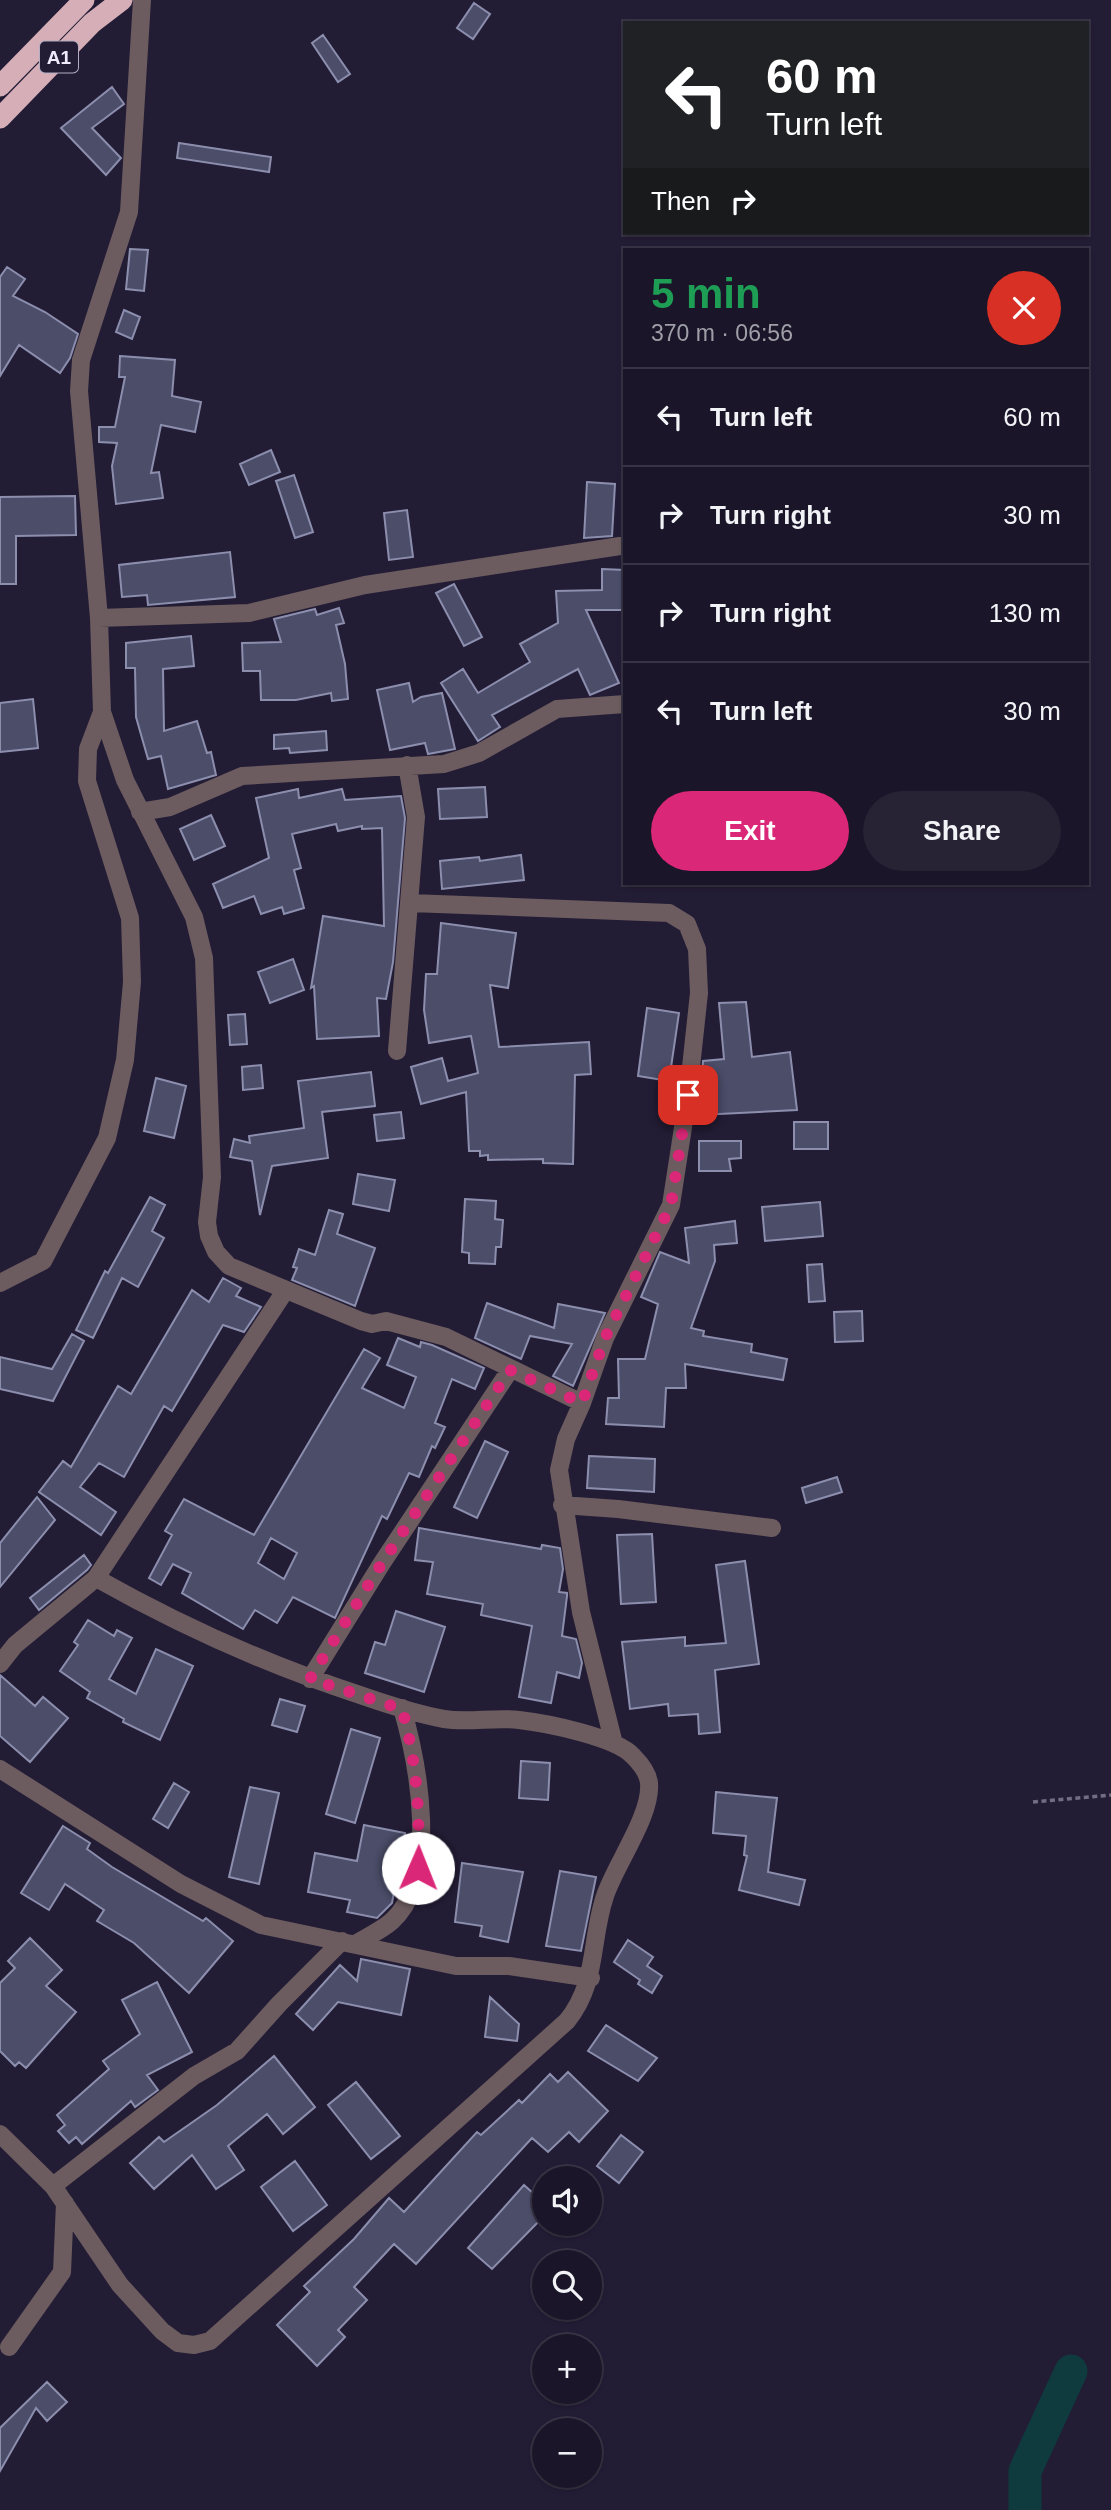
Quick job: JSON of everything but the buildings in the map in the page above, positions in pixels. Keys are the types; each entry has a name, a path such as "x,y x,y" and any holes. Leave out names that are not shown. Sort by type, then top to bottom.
{"highway":[{"name":"A1","path":"0,86 84,0"},
{"name":"A1","path":"0,118 92,23 122,0"}],"street":[{"path":"142,0 128,212 81,360 79,391 99,618 102,712 125,779 194,917 204,958 212,1177 207,1222 209,1236 216,1252 229,1266 361,1321 372,1324 386,1321 446,1338 582,1403"},
{"path":"99,618 248,613 365,585 620,546"},
{"path":"140,811 170,807 243,776 444,764 479,753 557,709 623,704"},
{"path":"0,1283 43,1261 107,1138 125,1060 132,982 130,918 87,780 88,749 102,712"},
{"path":"397,1051 416,817 407,765"},
{"path":"411,903 669,913 687,925 697,949 699,993 688,1095 671,1205 605,1338 566,1439 559,1470 562,1506 581,1612 613,1740"},
{"path":"0,1664 15,1645 96,1578 285,1291"},
{"path":"310,1679 382,1563 510,1370"},
{"path":"562,1506 618,1509 772,1528"},
{"path":"0,2134 53,2186 120,2285 162,2331 178,2343 194,2345 210,2341 567,2021 578,2008 591,1978 604,1898 645,1807 649,1783 643,1768 631,1753 613,1740 519,1720 446,1720 402,1709 310,1679 163,1616 96,1578"},
{"path":"53,2186 194,2076 237,2051 279,2004 349,1942 392,1922 408,1900 418,1868 418,1788 413,1748 402,1709"},
{"path":"0,1769 181,1884 261,1925 456,1966 509,1966 591,1978"},
{"path":"9,2347 62,2272 65,2203"}],"path":[{"path":"1033,1802 1111,1795"}],"waterway":[{"path":"1025,2510 1025,2471 1071,2371"}],"route":[{"path":"418,1868 418,1788 413,1748 402,1709 310,1679 382,1563 510,1370 582,1403 605,1338 671,1205 688,1095"}]}
